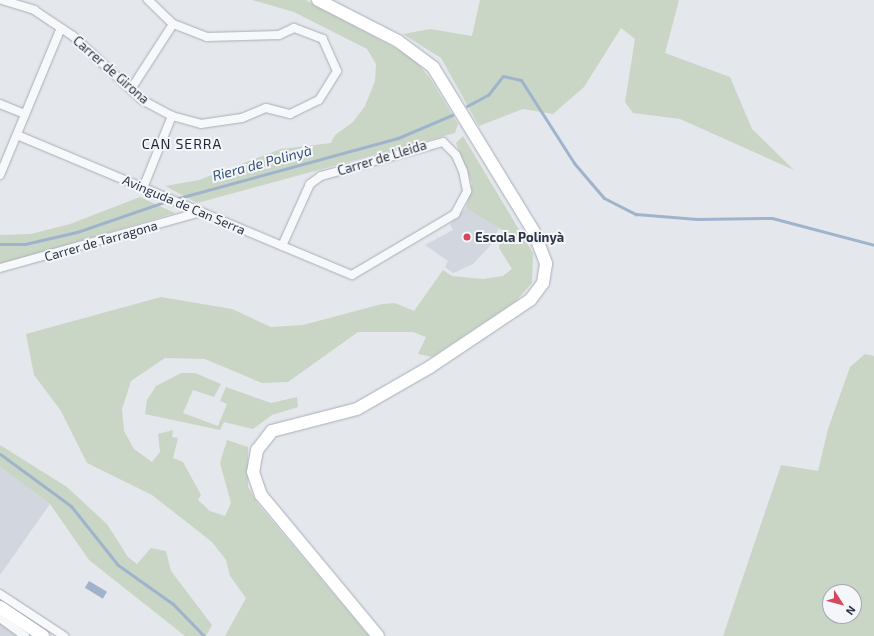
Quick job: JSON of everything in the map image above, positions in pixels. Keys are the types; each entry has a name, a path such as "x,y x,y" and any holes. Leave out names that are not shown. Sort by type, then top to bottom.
{"main road":[{"path":"318,0 404,45 433,66 534,232 546,264 543,283 530,300 430,367 357,409 282,426 267,435 257,450 253,472 261,495 378,636"},
{"path":"0,607 42,636"}],"street":[{"name":"Carrer de Girona","path":"2,0 34,10 61,28 131,89 172,116 201,124 242,118 266,108 290,114 319,100 337,71 323,40 294,28 279,35 207,37 173,24 148,0"},
{"path":"131,89 173,24"},
{"path":"0,175 4,155 17,135 61,28"},
{"path":"0,104 25,114"},
{"path":"143,188 172,116"},
{"name":"Avinguda de Can Serra","path":"17,135 352,275"},
{"name":"Carrer de Lleida","path":"282,246 310,184 329,174 443,142 456,155 467,191 455,214 352,275"},
{"name":"Carrer de Tarragona","path":"0,268 201,212"},
{"path":"0,594 64,636"},
{"path":"0,618 25,636"}],"shaded area":[{"name":"Escola Polinyà","path":"466,208 499,228 490,246 473,264 453,273 445,267 448,261 425,245 453,230 450,224"},
{"path":"0,467 50,504 0,575"},
{"path":"0,604 45,636 0,636"}],"green space":[{"path":"252,0 306,0 412,57 430,78 458,124 455,133 197,203 165,186 199,180 281,149 331,143 335,135 353,122 365,106 375,81 376,64 367,49 294,12"},
{"path":"480,0 679,0 665,53 730,77 752,129 794,170 680,119 633,113 625,102 635,39 621,28 584,87 553,114 523,109 479,126 441,58 403,34 430,29 472,36"},
{"path":"463,136 533,253 532,283 516,301 432,357 418,354 426,337 413,332 358,332 288,382 262,383 205,359 165,358 131,381 122,409 124,431 134,449 152,462 160,452 158,434 173,430 172,437 178,438 173,458 183,462 201,495 198,500 210,511 225,516 231,503 220,463 227,440 248,447 248,487 258,504 369,636 225,636 246,598 230,576 226,560 212,542 152,495 87,463 61,411 34,375 26,334 161,297 232,309 271,327 303,325 382,304 395,303 414,311 443,270 452,276 483,279 503,276 512,269 499,248 502,230 466,208 472,184 456,143"},
{"path":"140,197 175,213 0,264 0,235 31,234 70,224"},
{"path":"865,354 874,356 874,636 723,636 781,465 818,471 828,429 850,367"},
{"path":"181,373 195,373 221,384 214,397 193,390 183,413 218,426 227,404 220,401 226,387 271,403 297,397 298,407 272,415 253,429 224,422 220,430 145,414 147,400 156,386"},
{"path":"0,445 67,487 107,524 128,557 137,564 151,548 166,551 171,571 212,625 206,636 185,636 89,560 50,504 0,467"}],"water":[{"path":"89,581 107,592 103,599 85,588"}],"waterway":[{"name":"Riera de Polinyà","path":"467,106 488,95 503,76 521,80 574,163 604,198 636,214 697,219 772,218 874,245"},
{"name":"Riera de Polinyà","path":"175,199 398,138 452,115"},
{"name":"Riera de Polinyà","path":"0,244 25,244 77,232 170,200"},
{"path":"0,454 71,506 118,565 173,604 204,636"}],"place":[{"name":"Escola Polinyà","path":"467,237"}],"district":[{"name":"CAN SERRA","path":"182,144"}]}
